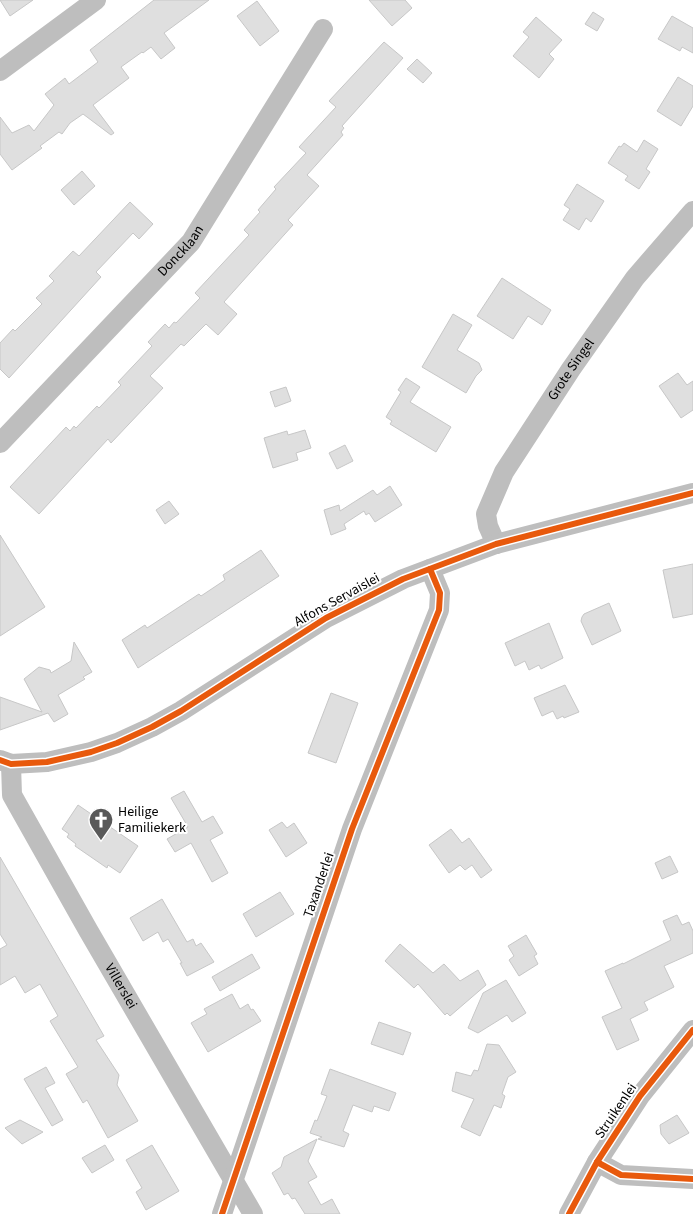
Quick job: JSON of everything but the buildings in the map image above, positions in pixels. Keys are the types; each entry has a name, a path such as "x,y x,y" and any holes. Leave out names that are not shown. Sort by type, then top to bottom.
{"street":[{"path":"0,71 96,0"},
{"name":"Doncklaan","path":"0,443 191,242 292,83 323,29"},
{"name":"Grote Singel","path":"496,544 488,526 486,514 504,472 571,368 636,278 693,211"},
{"name":"Alfons Servaislei","path":"6,762 47,762 91,752 135,736 181,710 326,618 403,579 496,544 693,493"},
{"name":"Taxanderlei","path":"222,1214 352,829 439,610 440,593 430,569"},
{"name":"Villerslei","path":"6,762 12,795 253,1214"},
{"name":"Struikenlei","path":"570,1214 597,1162 640,1096 693,1030"},
{"path":"597,1162 621,1174 693,1179"}],"cycle path":[{"path":"0,760 11,764 47,762 91,752 117,743 181,711 326,618 403,579 496,544 693,493"},
{"path":"222,1214 352,829 439,610 440,593 430,569"},
{"path":"569,1214 597,1162 640,1096 693,1030"},
{"path":"597,1162 621,1175 693,1179"}],"place":[{"name":"Heilige Familiekerk","path":"101,841"}]}
